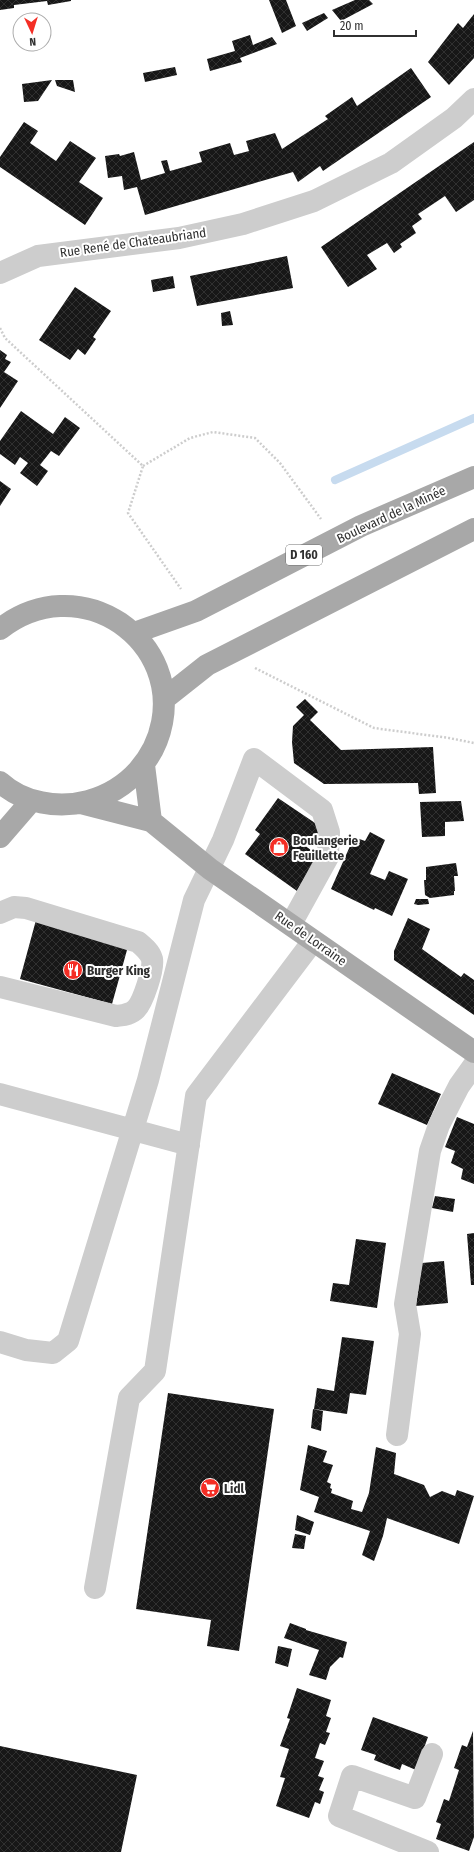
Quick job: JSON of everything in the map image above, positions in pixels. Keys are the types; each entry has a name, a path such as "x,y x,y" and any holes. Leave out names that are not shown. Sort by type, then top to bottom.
{"main road":[{"name":"Boulevard de la Minée","path":"134,633 196,611 361,526 474,476"},
{"path":"164,699 207,665 227,654 474,529"},
{"path":"0,629 12,619 43,607 75,606 107,614 134,633 149,652 160,675 164,699 162,726 153,751 144,765 118,789 99,798 81,803 62,805 32,800 7,788 0,782"},
{"path":"144,765 151,821"},
{"path":"0,837 32,800"},
{"name":"Rue de Lorraine","path":"81,803 151,821 210,869 474,1052"}],"street":[{"name":"Rue René de Chateaubriand","path":"0,273 38,256 179,238 243,224 314,201 391,163 454,118 474,99"},
{"path":"0,1342 26,1350 53,1353 68,1341 148,1080 194,900 223,840 254,759 322,810 329,832 328,857 291,924"},
{"path":"0,913 14,907 26,908 138,942 147,949 152,958 151,968 142,1001 136,1010 127,1015 116,1016 0,987"},
{"path":"95,1588 129,1398 155,1371 196,1096 313,941"},
{"path":"397,1435 410,1334 405,1304 430,1151 439,1125 459,1086 474,1065"},
{"path":"0,1094 189,1145"},
{"path":"428,1852 339,1816 352,1776 415,1798 432,1754"}],"path":[{"path":"0,328 5,338 144,466"},
{"path":"196,611 128,513 144,466 190,438 213,432 255,438 275,458 324,523"},
{"path":"227,654 374,728 449,738 474,743"}],"building":[{"path":"0,0 71,1 48,5 47,1 14,5 14,8 0,10"},
{"path":"269,0 286,0 296,26 282,33"},
{"path":"355,0 369,0 373,4 341,21 332,10"},
{"path":"324,13 328,18 307,31 302,23"},
{"path":"474,14 474,58 449,85 428,62 458,23 463,28"},
{"path":"250,35 253,45 272,37 277,44 240,58 242,62 210,71 207,59 235,51 232,41"},
{"path":"175,67 177,75 145,82 143,73"},
{"path":"411,68 431,97 323,171 320,166 298,182 293,172 145,215 137,187 124,190 122,176 108,178 105,156 119,154 120,156 134,152 141,180 165,173 161,161 167,160 170,171 202,162 199,152 230,143 234,155 249,151 246,141 275,133 282,149 328,119 325,116 352,97 357,106"},
{"path":"52,80 38,101 24,102 22,84"},
{"path":"55,80 73,80 75,92 57,86"},
{"path":"24,122 38,131 30,143 56,161 70,141 96,158 79,182 103,198 85,225 0,167 0,157"},
{"path":"474,142 474,200 456,212 445,196 418,214 422,219 412,226 416,233 400,244 402,247 394,253 387,243 367,255 377,269 348,287 321,247"},
{"path":"287,256 293,288 197,306 190,276"},
{"path":"173,276 175,288 153,292 151,280"},
{"path":"75,287 111,311 93,337 96,339 85,355 78,349 70,360 39,340"},
{"path":"230,311 233,325 222,326 221,313"},
{"path":"0,350 7,355 5,359 11,362 4,372 18,381 0,408"},
{"path":"21,411 53,434 65,417 80,428 59,456 51,451 40,465 48,471 37,486 20,473 28,463 20,457 15,465 0,454 0,441"},
{"path":"0,481 11,489 0,506"},
{"path":"305,699 318,712 310,720 341,750 433,747 436,793 419,794 418,783 324,784 294,763 292,742 293,726 304,715 296,707"},
{"name":"Boulangerie Feuillette","path":"278,798 318,825 321,849 307,840 306,842 297,836 294,838 318,855 297,891 245,854 260,834 255,830"},
{"path":"461,801 464,821 445,822 445,836 422,837 420,802"},
{"path":"370,832 385,840 370,874 385,880 389,871 408,879 392,916 375,908 374,910 331,889 354,837 365,841"},
{"path":"456,863 458,876 454,876 454,895 430,898 425,895 424,880 426,880 426,867"},
{"path":"416,899 428,899 429,904 414,904"},
{"path":"408,918 430,929 422,949 461,977 464,973 474,980 474,1015 394,960 394,951"},
{"name":"Burger King","path":"36,920 132,932 112,1004 20,979"},
{"path":"392,1073 441,1094 427,1125 378,1104"},
{"path":"457,1117 474,1124 474,1184 461,1179 463,1169 451,1163 455,1151 445,1147"},
{"path":"435,1196 455,1199 453,1212 432,1208"},
{"path":"474,1233 474,1285 471,1285 467,1234"},
{"path":"356,1239 386,1243 377,1308 330,1301 333,1283 349,1285"},
{"path":"444,1261 448,1303 416,1306 422,1263"},
{"path":"342,1337 374,1341 366,1395 350,1393 347,1414 314,1409 317,1388 334,1391"},
{"path":"168,1393 274,1409 239,1651 207,1646 211,1620 136,1609"},
{"path":"313,1409 323,1411 321,1431 311,1428"},
{"path":"308,1445 327,1451 323,1462 333,1465 327,1482 331,1484 331,1493 353,1501 351,1509 362,1512 369,1493 376,1447 396,1453 394,1474 424,1485 430,1497 442,1491 455,1496 457,1490 474,1496 459,1544 387,1518 383,1536 374,1561 362,1555 370,1531 314,1512 319,1497 300,1490"},
{"path":"297,1515 314,1522 310,1535 295,1530"},
{"path":"295,1534 306,1536 304,1549 292,1548"},
{"path":"290,1623 306,1630 347,1642 343,1658 340,1657 330,1667 326,1680 309,1675 319,1650 284,1638"},
{"path":"278,1646 292,1649 288,1667 275,1663"},
{"path":"297,1688 331,1700 326,1716 331,1718 326,1732 330,1733 325,1745 320,1743 315,1758 324,1761 318,1776 324,1778 319,1790 324,1792 320,1804 315,1802 309,1818 276,1806 285,1778 280,1777 289,1749 280,1746 290,1719 287,1718"},
{"path":"373,1717 428,1737 416,1770 402,1764 400,1770 374,1760 376,1755 361,1750"},
{"path":"473,1731 474,1837 469,1851 436,1839 441,1824 436,1822 444,1799 449,1801 459,1770 454,1768 462,1745 467,1747"},
{"path":"0,1746 137,1775 121,1852 0,1852"}],"waterway":[{"path":"335,480 474,418"}],"place":[{"name":"Boulangerie Feuillette","path":"279,847"},
{"name":"Burger King","path":"73,970"},
{"name":"Lidl","path":"210,1488"}]}
